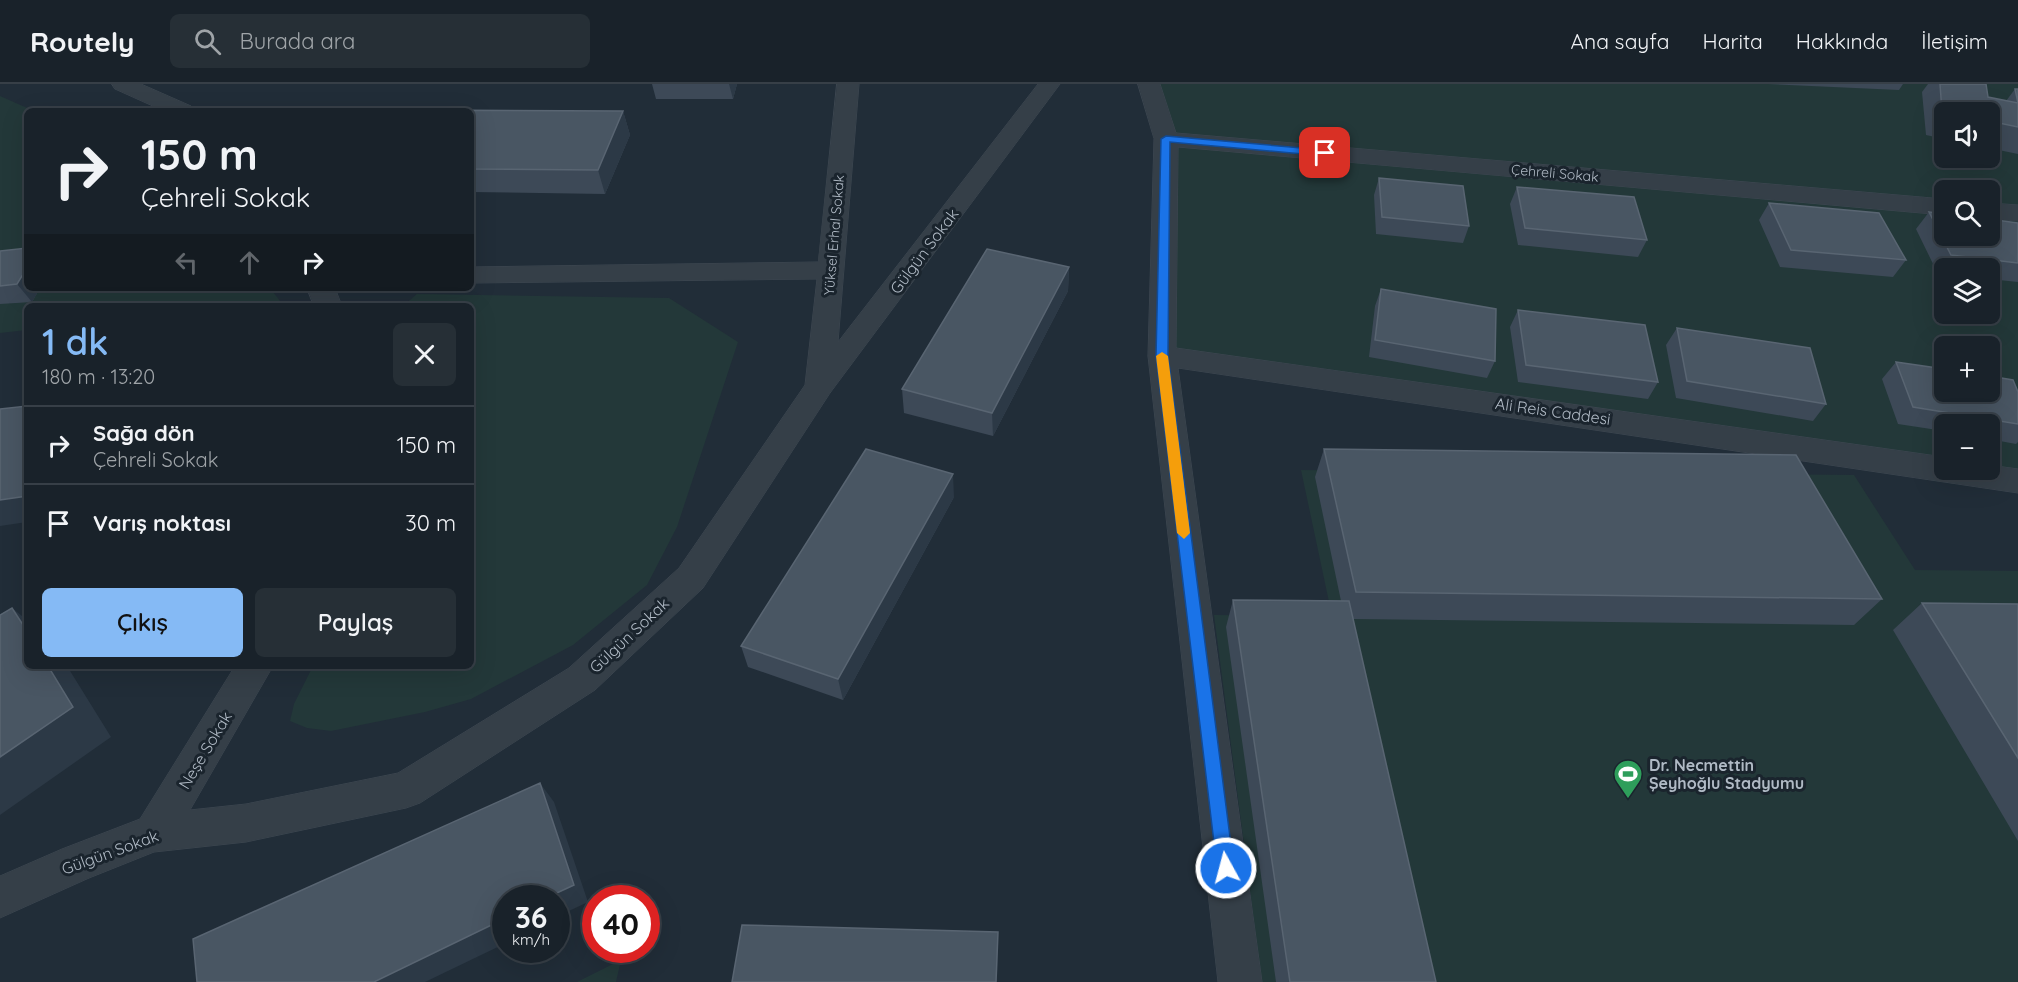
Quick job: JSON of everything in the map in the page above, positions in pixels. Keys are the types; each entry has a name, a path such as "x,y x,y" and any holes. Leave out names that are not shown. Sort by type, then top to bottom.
{"street":[{"path":"123,84 176,108"},
{"name":"Yüksel Erhal Sokak","path":"820,386 848,84"},
{"name":"Gülgün Sokak","path":"0,897 154,833 246,823 406,790 582,679 692,578 820,386 1049,84"},
{"path":"1149,84 1166,139 1162,356 1240,982"},
{"name":"Çehreli Sokak","path":"1166,139 1934,206"},
{"path":"2000,212 2018,213"},
{"path":"474,275 831,270"},
{"name":"Ali Reis Caddesi","path":"1162,356 1934,467"},
{"name":"Ali Reis Caddesi","path":"2000,478 2018,481"},
{"name":"Neşe Sokak","path":"154,833 253,669"}],"green space":[{"path":"1149,84 2018,84 2018,481 2000,478 2000,414 1934,414 1934,468 1162,356 1166,139"},
{"path":"0,96 27,108 24,108 24,291 272,291 280,301 262,303 24,303 24,330 0,333"},
{"path":"417,294 669,298 738,342 677,527 647,585 573,645 471,699 425,712 331,731 307,728 290,721 294,704 312,669 474,669 474,303 406,303"},
{"name":"Dr. Necmettin Şeyhoğlu Stadyumu","path":"1301,470 1854,475 1915,570 2018,571 2018,982 1262,982 1214,615 1332,616"},
{"path":"615,963 620,963 616,982 577,982"}],"building":[{"path":"1940,84 1986,84 1988,97 2018,103 2018,127 2000,123 2000,102 1941,102"},
{"path":"474,110 623,111 598,170 474,169"},
{"path":"1379,178 1463,186 1469,226 1382,217"},
{"path":"1517,187 1634,197 1647,240 1525,228"},
{"path":"1769,203 1879,213 1906,260 1791,250"},
{"path":"1929,212 1934,213 1934,222"},
{"path":"2000,221 2018,223 2018,263 2000,261 2000,258 1951,255 1946,246 2000,246"},
{"path":"24,248 24,273 17,284 0,286 0,251"},
{"path":"987,249 1069,267 992,413 902,389"},
{"path":"1381,289 1496,309 1495,361 1375,340"},
{"path":"1518,310 1645,325 1658,382 1526,365"},
{"path":"1677,328 1810,348 1826,404 1687,381"},
{"path":"1896,362 1934,368 1934,402 2000,402 2000,378 2013,380 2018,392 2018,424 2000,421 2000,414 1956,414 1913,407"},
{"path":"24,406 24,496 0,500 0,409"},
{"path":"866,449 953,474 838,679 741,646"},
{"path":"1324,449 1796,455 1882,599 1356,592"},
{"path":"1233,600 1349,601 1436,982 1290,982"},
{"path":"1922,603 2018,604 2018,758"},
{"path":"12,608 24,626 24,669 50,669 73,707 0,757 0,615"},
{"path":"540,783 574,885 570,887 570,885 492,885 492,925 374,982 197,982 193,939"},
{"path":"742,925 998,932 996,982 732,982"}],"slow traffic":[{"path":"1162,356 1184,533"}],"place":[{"name":"Dr. Necmettin Şeyhoğlu Stadyumu","path":"1628,800"}],"route":[{"path":"1226,868 1162,356 1166,139 1325,153"}]}
